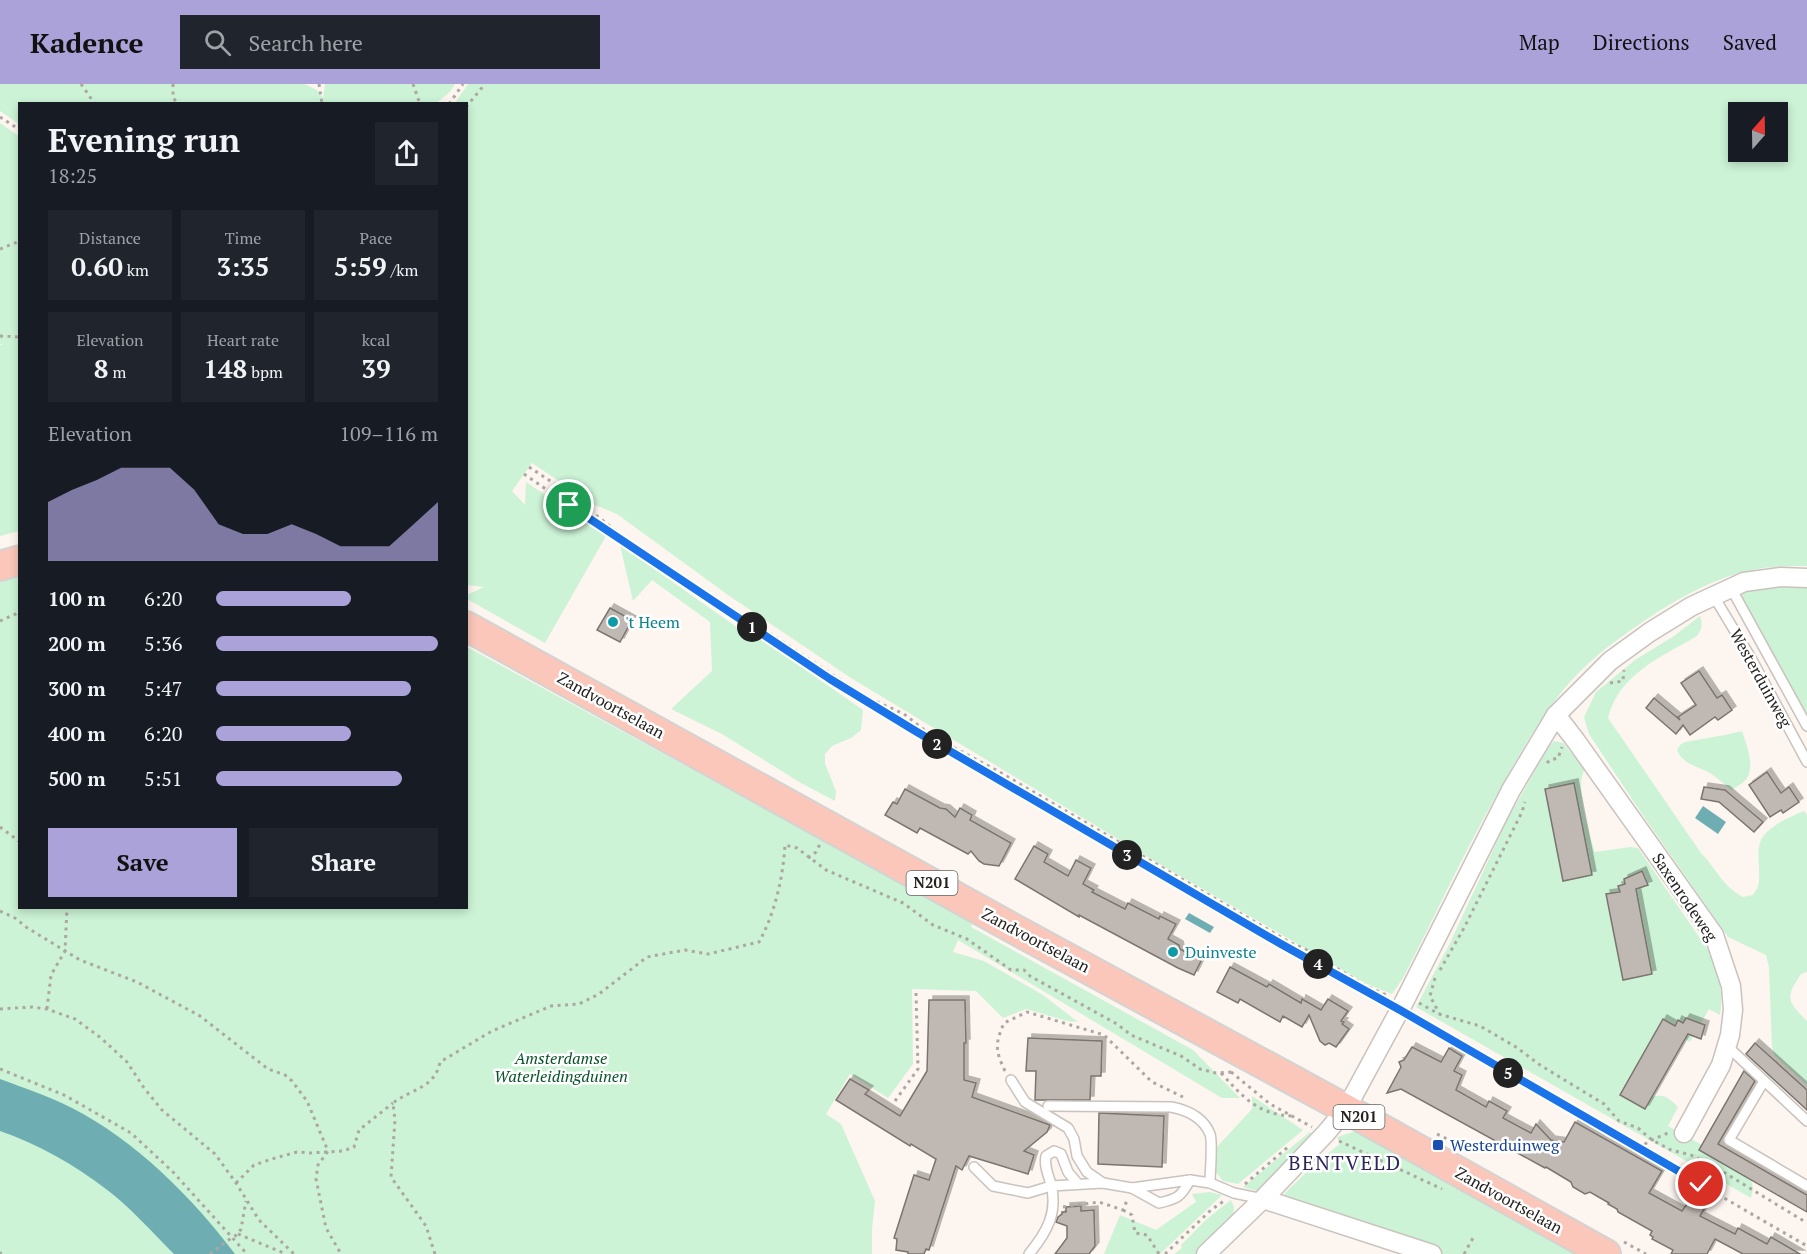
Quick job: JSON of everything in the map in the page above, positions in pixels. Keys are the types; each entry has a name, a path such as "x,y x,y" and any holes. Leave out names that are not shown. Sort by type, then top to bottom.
{"main road":[{"path":"0,566 18,561"},
{"name":"Zandvoortselaan","path":"468,627 1016,930 1346,1108 1606,1254"}],"street":[{"path":"1206,1254 1263,1199 1326,1133 1346,1108 1402,1005 1511,790 1556,715 1610,662 1650,632 1713,595 1744,582 1781,577 1807,578"},
{"name":"Saxenrodeweg","path":"1556,715 1714,935 1731,986 1733,1010 1730,1035 1721,1065 1684,1132"},
{"path":"1263,1199 1432,1254"}],"lane":[{"path":"1731,588 1807,726"},
{"name":"Westerduinweg","path":"1713,595 1751,658 1807,762"},
{"path":"1727,1046 1807,1121"},
{"path":"1011,1080 1025,1102 1068,1128 1074,1139 1077,1156 1087,1172 1103,1183"},
{"path":"1764,1080 1729,1140 1807,1186"},
{"path":"1048,1106 1171,1107 1188,1110 1200,1120 1210,1135 1210,1183"},
{"path":"1029,1254 1043,1236 1053,1209 1052,1186 1044,1164 1046,1156 1054,1151 1061,1154 1068,1172 1078,1184"},
{"path":"974,1167 993,1186 1028,1193 1052,1186 1103,1183 1132,1188 1190,1180 1210,1183 1234,1193 1263,1199"},
{"path":"1132,1188 1159,1203 1174,1200 1183,1193 1190,1180"}],"path":[{"path":"81,84 94,102"},
{"path":"174,84 173,98 177,102"},
{"path":"319,84 322,102"},
{"path":"413,84 419,102"},
{"path":"450,102 463,84"},
{"path":"468,105 485,84"},
{"path":"0,117 18,129"},
{"path":"0,249 18,242"},
{"path":"0,336 18,337"},
{"path":"529,467 567,492 621,535 866,697 904,714 932,736 996,770 1365,986 1392,997 1402,1005 1419,1003 1439,1014 1480,1026 1604,1104 1619,1121 1638,1128 1652,1140 1671,1150 1691,1155 1725,1173 1807,1223"},
{"path":"524,474 830,679 908,727 1281,944 1402,1005 1638,1148 1807,1245"},
{"path":"0,621 18,613"},
{"path":"0,827 18,840"},
{"path":"808,858 816,852 824,837"},
{"path":"236,1183 254,1165 275,1158 297,1152 310,1153 354,1147 359,1130 403,1096 429,1083 438,1073 440,1062 492,1031 551,1006 579,1004 599,994 647,957 685,950 708,954 759,942 775,905 785,845 794,846 826,870 903,903 933,925 967,939 1011,970 1024,970 1030,976 1117,1024 1131,1035 1181,1056 1200,1069 1221,1073 1232,1072"},
{"path":"47,1009 51,975 65,951 68,909"},
{"path":"0,911 15,918 80,960 137,982 200,1016 268,1069 285,1075 307,1101 328,1151"},
{"path":"895,1101 918,1069 916,992"},
{"path":"0,1009 32,1007 47,1009 75,1019 102,1038 127,1062 162,1110 215,1154 259,1220 294,1254"},
{"path":"1011,1080 998,1055 997,1041 1004,1023 1027,1012 1104,1035 1152,1082 1192,1101"},
{"path":"0,1069 64,1095 131,1133 173,1172 248,1254"},
{"path":"1221,1073 1246,1101 1276,1116 1294,1116"},
{"path":"393,1103 395,1120 391,1177 426,1226 435,1254"},
{"path":"1638,1148 1670,1132 1684,1132"},
{"path":"328,1151 318,1165 316,1179 326,1228 341,1254"},
{"path":"1123,1210 1132,1188"},
{"path":"210,1254 238,1234 246,1200"},
{"path":"1053,1209 1099,1202 1123,1210 1132,1215 1136,1233 1147,1235 1159,1254"},
{"path":"238,1234 286,1254"},
{"path":"1464,1254 1473,1238"}],"green space":[{"path":"0,84 305,84 317,90 323,98 325,84 455,84 450,92 438,102 18,102 18,123 0,111"},
{"path":"468,84 1807,84 1807,566 1755,569 1723,578 1699,589 1629,631 1578,673 1555,700 1517,760 1467,850 1403,978 1392,994 1367,984 1156,862 851,678 728,595 617,514 593,504 532,463 512,491 525,505 526,482 606,536 545,643 468,600 468,595 484,587 468,585 468,102 456,102"},
{"path":"0,123 18,136 18,531 0,536 0,345 3,344 0,344"},
{"path":"620,545 738,628 758,637 863,710 861,730 851,738 832,746 825,754 825,764 836,791 835,801 801,783 722,734 671,709 712,671 710,622 652,580 633,601"},
{"name":"Amsterdamse Waterleidingduinen","path":"18,574 18,909 468,909 468,648 973,922 971,927 1193,1050 1240,1098 1222,1098 958,940 953,952 984,961 1043,995 1078,1022 1026,1009 1003,1018 976,991 912,989 913,1064 888,1098 850,1074 826,1114 841,1124 875,1201 872,1254 0,1254 0,579"},
{"path":"1807,584 1807,721 1737,591"},
{"path":"1700,616 1702,626 1697,636 1643,668 1632,678 1621,690 1608,718 1701,853 1724,882 1743,897 1753,895 1758,885 1759,847 1764,835 1774,826 1792,816 1804,811 1807,815 1807,972 1801,974 1792,989 1790,999 1795,1009 1807,1021 1807,1085 1774,1055 1769,967 1766,955 1728,937 1589,734 1584,717 1596,692 1635,660 1674,636"},
{"path":"1742,731 1749,754 1749,773 1744,781 1732,790 1711,774 1686,762 1677,750 1685,742"},
{"path":"1554,741 1563,743 1585,769 1582,776 1582,797 1586,822 1595,852 1638,848 1710,953 1720,983 1720,1015 1709,1009 1690,1042 1682,1037 1649,1094 1671,1100 1678,1107 1668,1126 1743,1168 1752,1182 1751,1198 1416,1007 1450,943 1507,820"},
{"path":"1252,1096 1303,1130 1238,1184 1223,1181 1216,1172 1217,1147 1252,1109"},
{"path":"1356,1131 1380,1145 1412,1157 1588,1254 1444,1254 1321,1212 1283,1195 1318,1161 1340,1144 1337,1137"},
{"path":"1310,1132 1315,1137 1261,1192 1243,1187"},
{"path":"1210,1192 1222,1195 1160,1254 1104,1254 1120,1215 1156,1230 1196,1202 1192,1194"},
{"path":"1231,1200 1234,1207 1233,1220 1197,1254 1174,1254 1208,1218"}],"water":[{"path":"1703,806 1726,822 1718,834 1695,818"},
{"path":"1189,913 1214,927 1210,933 1185,919"},
{"path":"0,1079 63,1104 118,1136 182,1192 235,1254 174,1254 124,1204 94,1180 42,1149 0,1131"}],"building":[{"name":"'t Heem","path":"610,608 632,620 620,642 597,630"},
{"path":"1699,671 1717,698 1722,695 1732,710 1718,720 1715,717 1690,735 1683,725 1676,734 1646,708 1654,698 1680,720 1678,717 1696,705 1681,683"},
{"path":"1767,772 1781,793 1789,787 1799,802 1783,813 1781,810 1770,817 1749,785"},
{"path":"1574,783 1592,875 1563,881 1545,789"},
{"path":"1704,787 1725,790 1763,822 1754,832 1719,802 1701,799"},
{"path":"905,789 946,809 955,817 960,808 972,815 970,820 1011,843 999,866 984,864 971,851 968,854 920,828 917,833 885,815 893,802 897,804"},
{"path":"1034,846 1048,854 1044,862 1068,876 1076,860 1091,868 1083,884 1094,890 1092,892 1125,909 1128,903 1159,919 1160,916 1176,924 1168,939 1201,961 1194,975 1079,915 1079,917 1015,879"},
{"path":"1642,871 1648,885 1636,889 1652,974 1623,980 1606,894 1620,892 1618,886 1625,884 1624,879"},
{"path":"1230,967 1267,987 1269,984 1301,1003 1302,999 1321,1010 1328,999 1348,1011 1341,1021 1349,1029 1336,1047 1329,1043 1325,1045 1320,1041 1309,1015 1302,1027 1283,1016 1280,1022 1240,999 1238,1003 1217,992"},
{"path":"929,1000 965,1000 964,1080 976,1083 972,1097 1050,1125 1047,1132 1024,1151 1034,1155 1028,1174 969,1156 962,1170 956,1166 929,1250 926,1249 924,1254 908,1254 908,1252 896,1250 897,1239 894,1238 914,1175 929,1180 936,1159 911,1144 910,1146 836,1100 850,1079 869,1090 865,1094 900,1116 927,1071"},
{"path":"1686,1018 1705,1025 1701,1039 1688,1034 1645,1109 1620,1095 1663,1019 1675,1026 1678,1020 1683,1023"},
{"path":"1028,1038 1102,1041 1101,1076 1091,1076 1090,1100 1035,1100 1036,1071 1026,1071"},
{"path":"1755,1043 1807,1090 1807,1110 1746,1054"},
{"path":"1412,1047 1441,1062 1449,1048 1462,1056 1454,1071 1462,1075 1456,1090 1486,1107 1489,1101 1507,1111 1503,1118 1531,1133 1536,1124 1551,1140 1564,1142 1575,1122 1662,1171 1649,1193 1682,1211 1691,1198 1706,1206 1700,1216 1735,1234 1738,1228 1767,1244 1771,1237 1800,1254 1743,1254 1715,1239 1707,1254 1671,1254 1673,1250 1652,1239 1650,1235 1652,1231 1618,1212 1609,1203 1590,1192 1585,1194 1573,1187 1571,1182 1546,1167 1401,1089 1387,1093 1401,1067 1399,1062 1404,1060"},
{"path":"1744,1071 1755,1081 1718,1144 1807,1195 1807,1212 1699,1150"},
{"path":"1099,1113 1164,1116 1162,1167 1098,1164"},
{"path":"1081,1206 1081,1211 1094,1210 1095,1246 1089,1254 1055,1254 1067,1238 1067,1226 1056,1222 1058,1217 1062,1212 1066,1212 1066,1207"}],"place":[{"name":"'t Heem","path":"613,622"},
{"name":"Duinveste","path":"1173,952"},
{"name":"Westerduinweg","path":"1438,1145"}],"district":[{"name":"BENTVELD","path":"1345,1163"}],"route":[{"path":"569,505 830,679 917,732 1281,944 1478,1054 1701,1184"}]}
